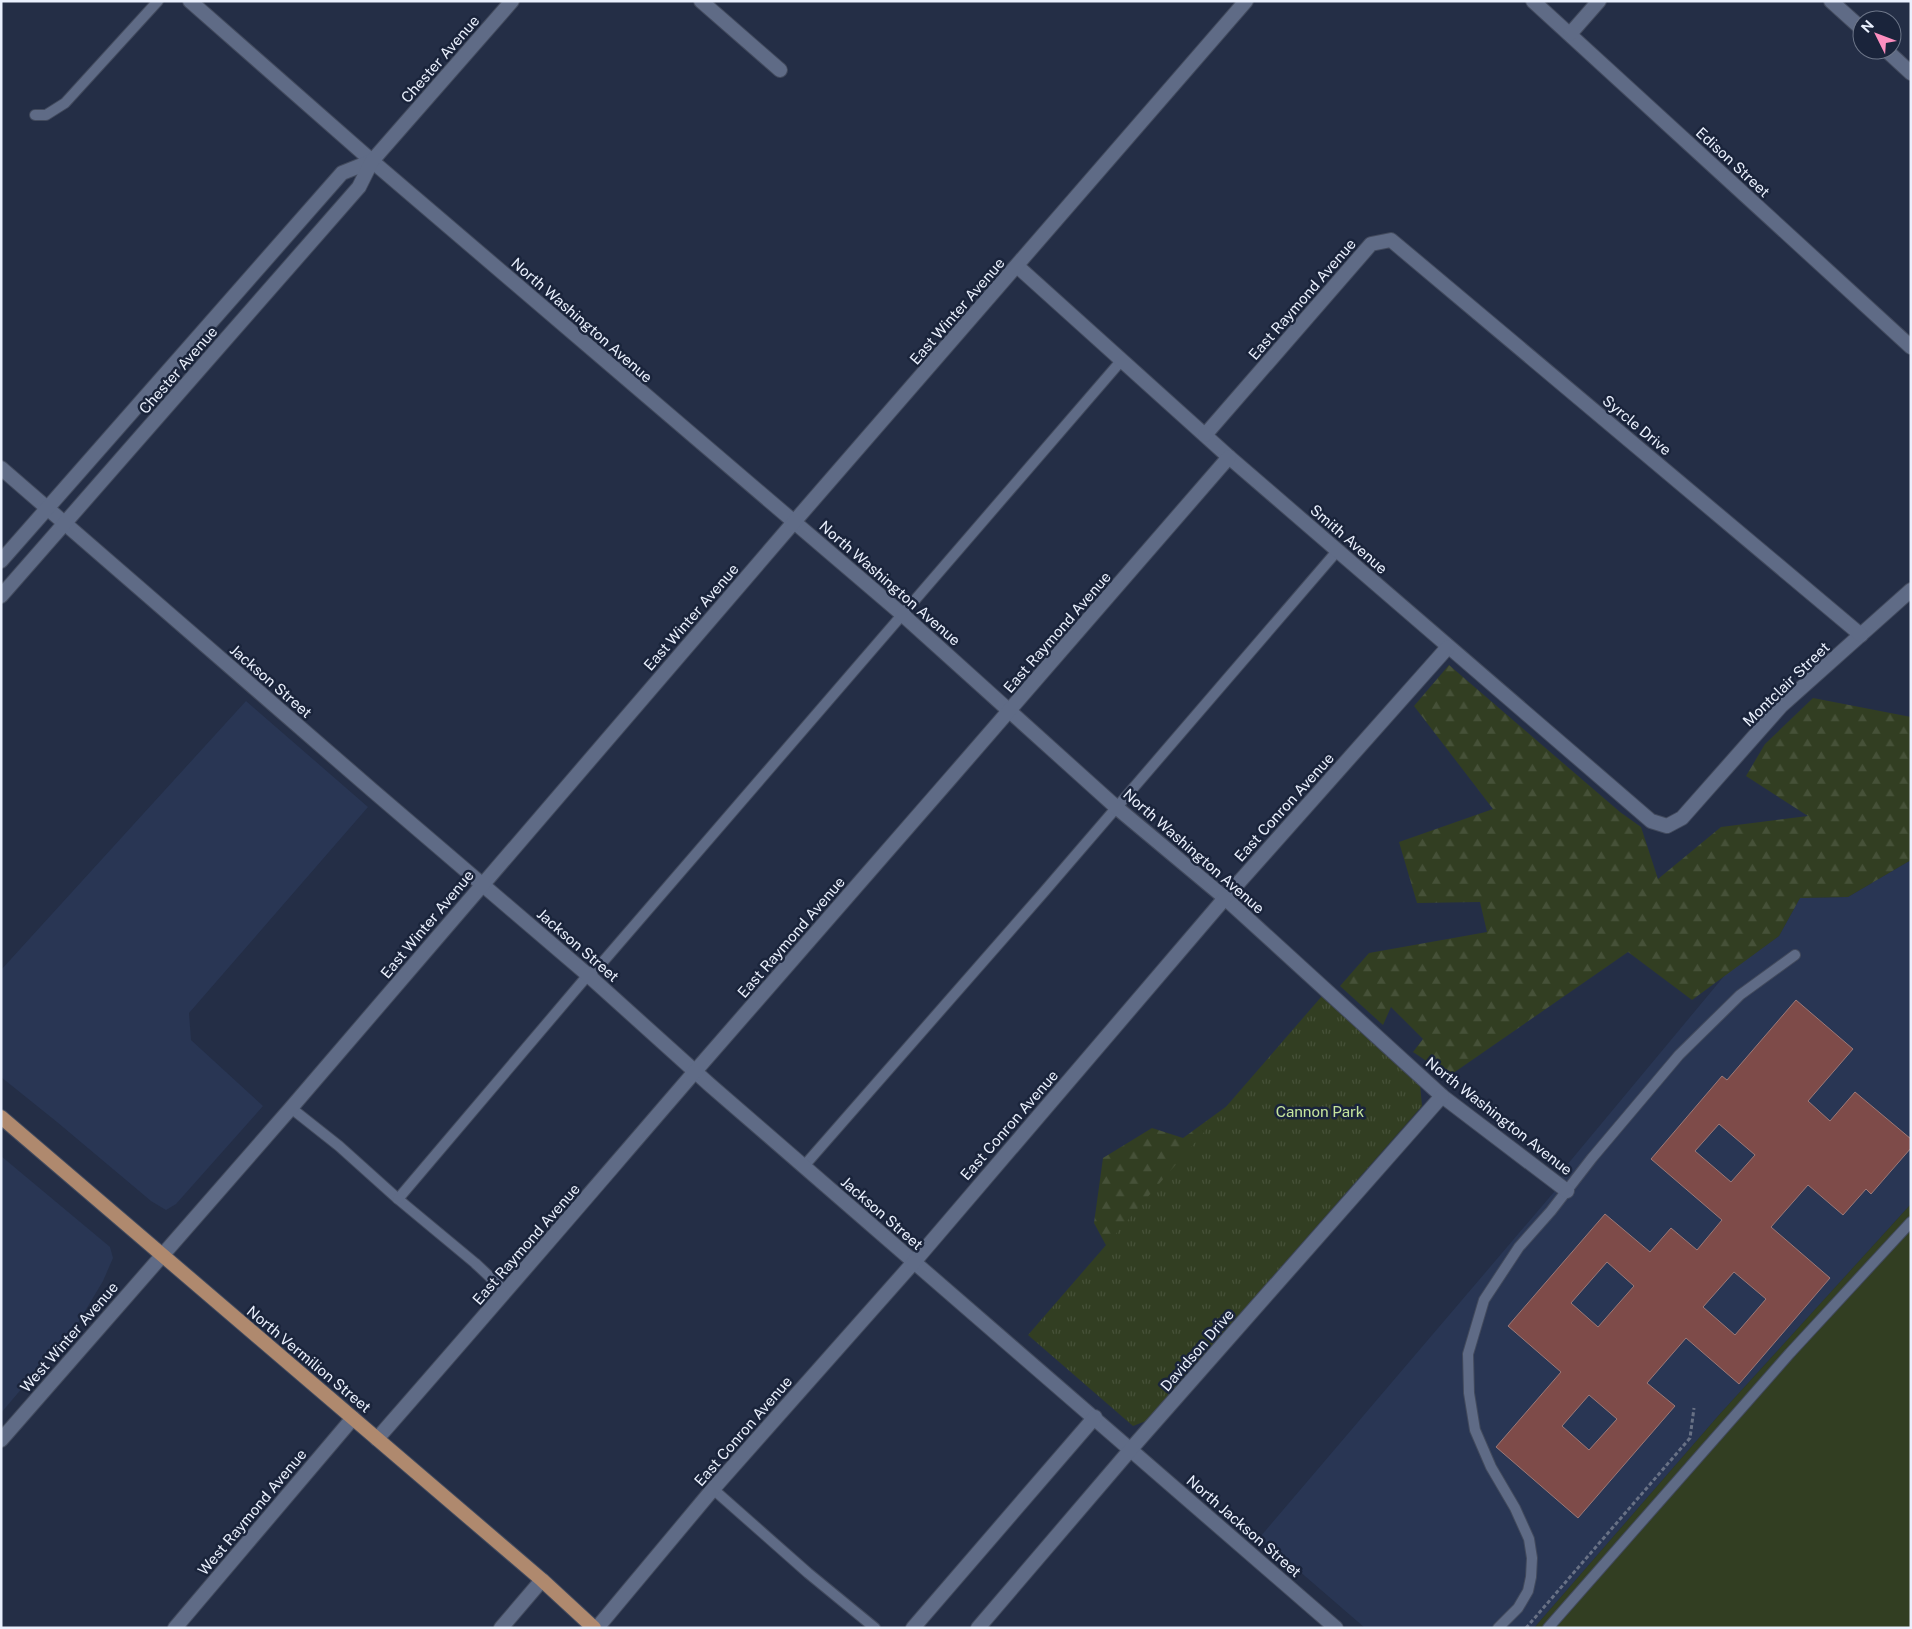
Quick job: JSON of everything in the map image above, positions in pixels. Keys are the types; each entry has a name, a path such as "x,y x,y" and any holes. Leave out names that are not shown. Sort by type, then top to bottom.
{"main road":[{"name":"North Vermilion Street","path":"1,1117 596,1628"}],"street":[{"name":"North Washington Avenue","path":"190,1 372,161 903,615 1116,807 1225,898 1442,1096 1567,1191"},
{"name":"Chester Avenue","path":"1,596 359,187 372,161 512,1"},
{"path":"701,1 780,70"},
{"name":"East Winter Avenue","path":"162,1255 1246,1"},
{"name":"Edison Street","path":"1533,1 1911,347"},
{"path":"1570,34 1598,1"},
{"path":"1831,1 1852,20"},
{"path":"1897,60 1911,72"},
{"name":"Chester Avenue","path":"1,561 342,173 372,161"},
{"name":"East Raymond Avenue","path":"1205,435 1372,244 1391,240"},
{"name":"Syrcle Drive","path":"1391,240 1861,634"},
{"name":"Smith Avenue","path":"1017,266 1120,361 1448,647 1651,821 1667,826"},
{"path":"250,277 267,292"},
{"path":"151,390 169,405"},
{"name":"East Raymond Avenue","path":"377,1438 506,1292 695,1071 1011,711 1229,457"},
{"name":"Jackson Street","path":"1,468 588,975 695,1071 1131,1449"},
{"name":"Montclair Street","path":"1667,826 1682,818 1781,706 1911,590"},
{"name":"East Conron Avenue","path":"596,1628 713,1489 914,1262 1225,898 1448,647"},
{"name":"Davidson Drive","path":"978,1628 1131,1449 1442,1096"},
{"name":"West Winter Avenue","path":"1,1440 162,1255"},
{"path":"913,1628 1095,1417"},
{"name":"West Raymond Avenue","path":"175,1628 353,1418"},
{"name":"North Jackson Street","path":"1131,1449 1336,1628"},
{"path":"501,1628 542,1580"}],"lane":[{"path":"35,115 46,115 65,103 158,1"},
{"path":"398,1199 588,975 608,957 1120,361"},
{"path":"804,1166 1338,550"},
{"path":"1498,1628 1518,1608 1528,1591 1532,1577 1532,1558 1529,1539 1515,1508 1491,1467 1475,1430 1469,1394 1468,1354 1484,1300 1519,1247 1680,1054 1740,994 1795,955"},
{"path":"291,1108 339,1146 506,1292"},
{"path":"1548,1628 1790,1353 1911,1222"},
{"path":"713,1489 808,1573 876,1628"}],"path":[{"path":"1526,1628 1690,1438 1694,1408"}],"shaded area":[{"path":"246,701 368,807 189,1013 191,1040 263,1106 176,1204 166,1210 151,1201 1,1077 1,970"},
{"path":"1911,860 1911,1204 1719,1415 1534,1628 1365,1628 1260,1537 1554,1192 1567,1165 1725,975 1779,936 1800,898 1848,897"},
{"path":"1,1156 110,1247 113,1258 103,1281 79,1321 1,1413"}],"green space":[{"path":"1449,665 1620,812 1641,827 1658,879 1721,827 1808,816 1746,776 1765,744 1813,698 1911,717 1911,860 1848,897 1800,898 1779,936 1692,1000 1628,952 1449,1076 1413,1052 1423,1039 1391,1007 1383,1025 1340,986 1369,953 1487,932 1480,902 1417,903 1399,842 1493,809 1414,706"},
{"name":"Cannon Park","path":"1322,996 1420,1084 1422,1106 1146,1421 1133,1426 1028,1335"},
{"path":"1227,1106 1144,1316 1094,1223 1103,1158 1152,1128 1183,1138"},
{"path":"1911,1204 1911,1628 1534,1628 1719,1415"}],"building":[{"path":"1796,1000 1853,1049 1808,1101 1830,1121 1855,1092 1911,1139 1911,1148 1871,1194 1866,1189 1843,1215 1808,1185 1771,1227 1830,1278 1739,1384 1686,1338 1647,1383 1675,1406 1578,1518 1496,1447 1561,1372 1508,1326 1605,1214 1650,1252 1671,1228 1697,1250 1722,1220 1651,1159 1722,1076 1727,1080","holes":["1719,1124 1755,1155 1731,1182 1695,1151","1607,1262 1634,1286 1598,1327 1571,1303","1734,1272 1766,1299 1735,1335 1703,1307","1589,1395 1617,1419 1589,1450 1562,1426"]}]}
